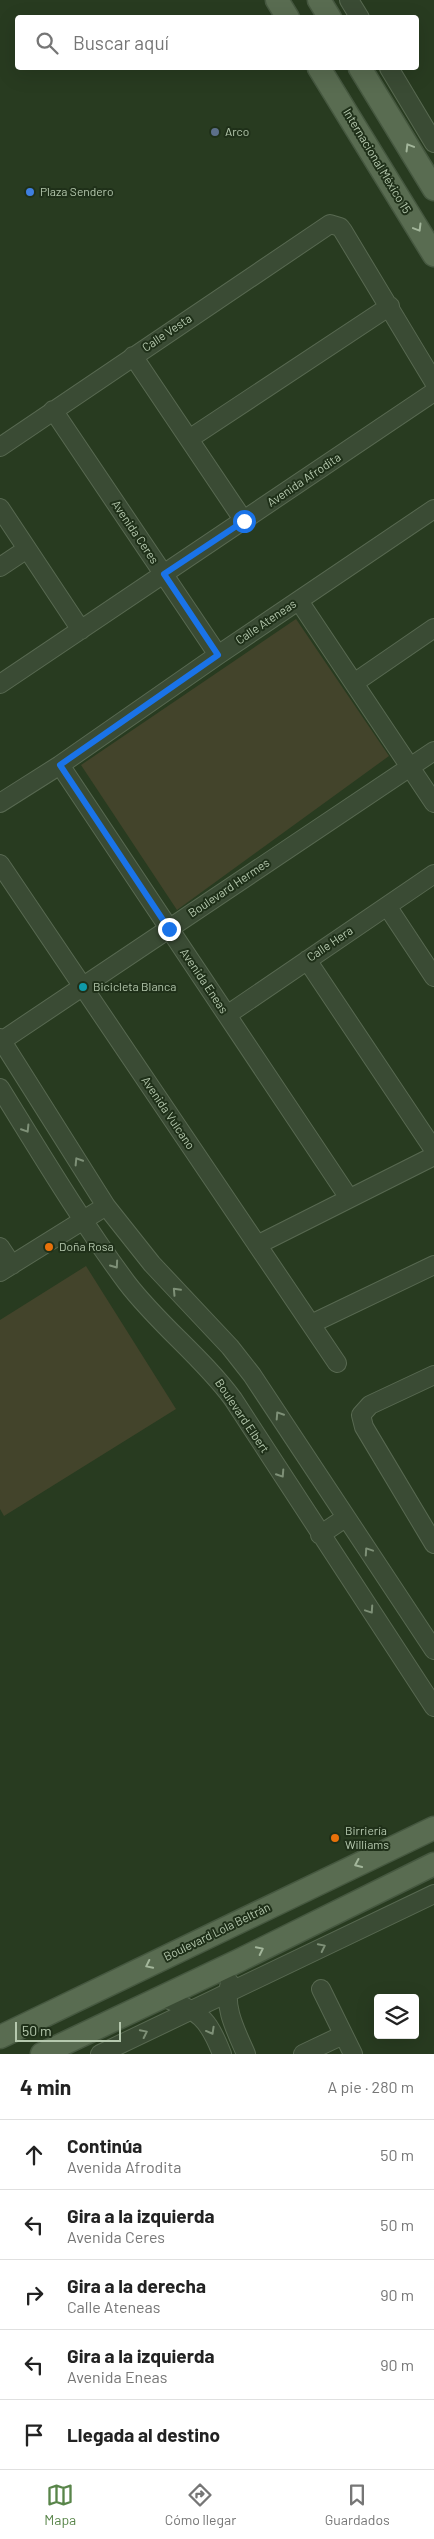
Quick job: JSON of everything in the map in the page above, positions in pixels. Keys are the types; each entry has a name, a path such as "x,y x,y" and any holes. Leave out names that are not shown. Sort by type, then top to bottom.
{"main road":[{"path":"277,0 286,15"},
{"path":"319,0 328,15"},
{"name":"Internacional México 15","path":"320,70 434,255"},
{"path":"361,70 434,189"},
{"name":"Boulevard Lola Beltrán","path":"0,2037 434,1828"},
{"path":"42,2054 238,1961 434,1864"}],"street":[{"path":"349,0 358,15"},
{"path":"391,70 434,143"},
{"name":"Calle Vesta","path":"0,447 325,226 335,225 343,230 390,306"},
{"path":"189,439 390,306 434,382"},
{"path":"133,356 244,521"},
{"name":"Avenida Afrodita","path":"0,684 434,392"},
{"name":"Avenida Ceres","path":"53,410 218,655"},
{"path":"0,508 81,630"},
{"name":"Calle Ateneas","path":"0,803 60,765 218,655 434,509"},
{"path":"0,567 27,549"},
{"path":"299,601 434,803"},
{"path":"354,683 434,628"},
{"name":"Boulevard Hermes","path":"1,1040 434,751"},
{"name":"Avenida Eneas","path":"60,765 349,1198"},
{"name":"Avenida Vulcano","path":"0,864 337,1363"},
{"name":"Calle Hera","path":"227,1015 434,874"},
{"path":"387,906 434,977"},
{"path":"307,960 434,1150"},
{"path":"1,1040 106,1206 152,1264 240,1358 434,1650"},
{"name":"Boulevard Elbert","path":"0,1088 83,1220 128,1285 216,1376 434,1707"},
{"path":"257,1245 434,1156"},
{"path":"0,1247 6,1268 106,1206"},
{"path":"311,1324 434,1265"},
{"path":"434,1375 370,1405 361,1415 364,1427 434,1544"},
{"path":"320,1535 345,1518"},
{"path":"100,2054 434,1894"},
{"path":"238,1961 227,1993 243,2053"},
{"path":"320,1989 354,2054"},
{"path":"163,1997 193,2010 205,2020 213,2032 222,2054"},
{"path":"303,2054 343,2035"}],"green space":[{"path":"296,619 389,756 177,910 81,765"},
{"path":"86,1266 176,1409 4,1516 0,1509 0,1320"}],"place":[{"name":"Arco","path":"215,132"},
{"name":"Plaza Sendero","path":"30,192"},
{"name":"Bicicleta Blanca","path":"83,987"},
{"name":"Doña Rosa","path":"49,1247"},
{"name":"Birriería Williams","path":"335,1838"}],"route":[{"path":"169,929 60,765 218,655 164,574 244,521"}]}
